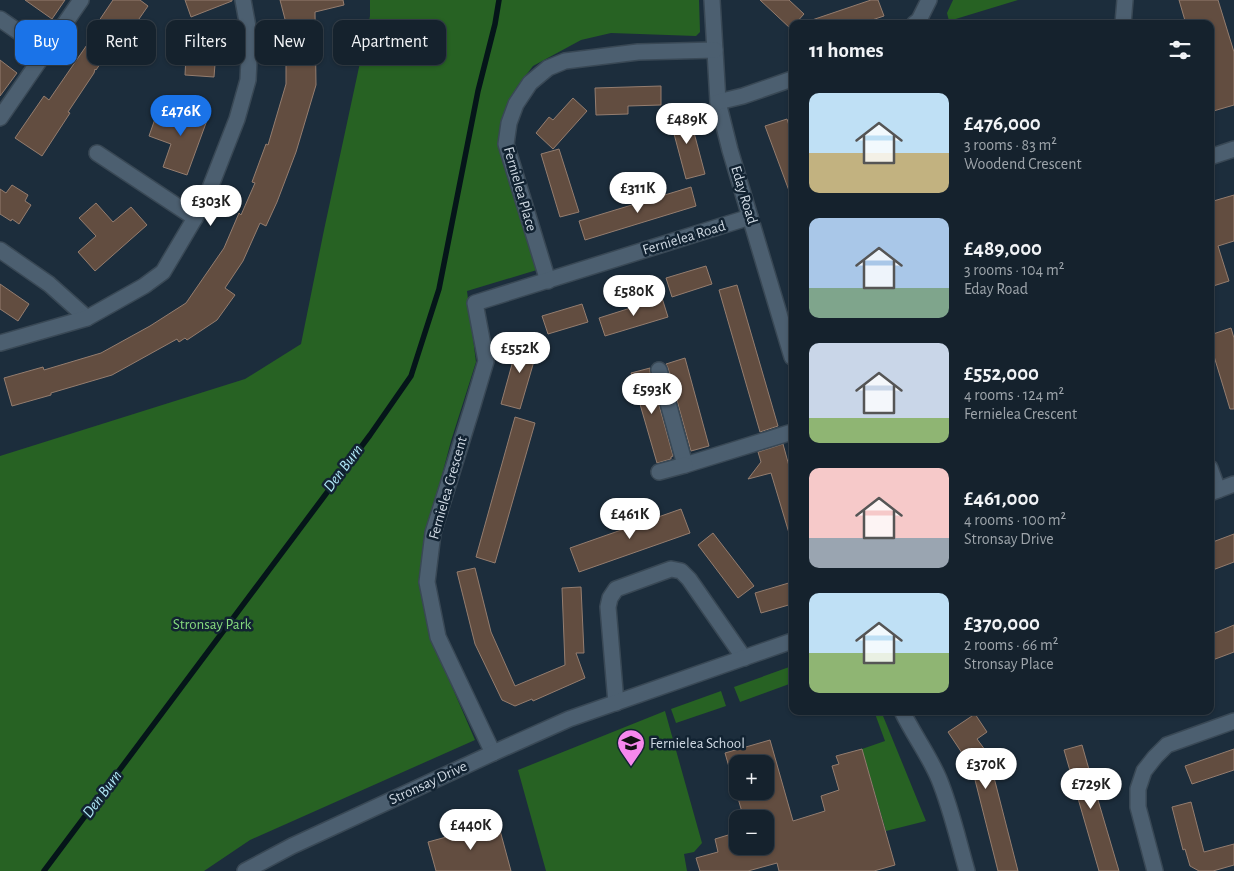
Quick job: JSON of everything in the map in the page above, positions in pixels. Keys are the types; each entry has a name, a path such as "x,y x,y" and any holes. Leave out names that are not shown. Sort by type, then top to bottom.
{"street":[{"path":"67,20 81,0"},
{"path":"0,343 87,318 144,286 163,272 195,218 210,188 237,119 248,80 250,38 243,0"},
{"name":"Eday Road","path":"712,0 718,102 789,347"},
{"path":"919,20 929,0"},
{"path":"1123,20 1125,0"},
{"path":"0,19 15,29"},
{"name":"Fernielea Place","path":"548,281 506,144 509,122 516,104 530,83 548,68 565,61 638,52 715,50"},
{"path":"0,118 36,65"},
{"path":"718,102 743,96 789,80"},
{"path":"1214,156 1234,148"},
{"path":"97,153 195,218"},
{"name":"Fernielea Road","path":"475,303 750,217"},
{"path":"0,250 49,284 87,318"},
{"name":"Fernielea Crescent","path":"475,303 486,361 433,533 427,582 438,637 494,753"},
{"path":"659,370 685,465"},
{"path":"659,472 789,433"},
{"path":"1214,492 1234,484"},
{"path":"616,703 608,607 610,598 616,588 670,570 681,571 689,579 744,658"},
{"name":"Stronsay Drive","path":"245,871 292,846 570,719 789,643"},
{"path":"904,715 939,778 967,871"},
{"path":"1154,871 1138,807 1138,789 1144,771 1167,745 1234,721"}],"green space":[{"name":"Stronsay Park","path":"370,0 699,0 700,32 696,36 611,33 581,40 533,66 517,87 506,109 501,142 540,269 467,291 476,362 451,441 423,547 423,599 444,668 475,740 250,840 204,871 0,871 0,456 245,379 301,344 359,65 446,65 446,20 369,20"},
{"path":"953,0 1018,0 952,20 949,20 947,13"},
{"path":"789,667 789,684 740,702 734,687"},
{"path":"721,691 726,706 676,723 671,709"},
{"path":"665,711 702,843 694,852 684,854 687,871 546,871 518,770"},
{"path":"875,715 883,715 926,821 886,831 862,749 885,741"}],"building":[{"path":"25,0 65,0 52,19"},
{"path":"113,0 140,0 148,6 138,20 99,20"},
{"path":"185,0 232,0 232,1 191,17"},
{"path":"280,0 343,0 344,5 315,12 315,20 285,20"},
{"path":"760,0 789,0 804,14 799,20 789,20 789,27"},
{"path":"871,0 878,0 884,16 872,20 812,20"},
{"path":"1179,0 1218,0 1234,52 1234,105 1214,111 1214,20 1185,20"},
{"path":"87,45 87,65 99,65 95,69 68,112 70,113 42,156 15,138 44,96 49,100 73,65 77,65 77,59"},
{"path":"0,60 17,73 0,96"},
{"path":"186,65 215,65 214,77 185,75"},
{"path":"286,65 316,65 316,85 296,152 277,202 266,226 260,223 243,261 225,288 235,295 217,320 187,340 185,338 179,342 177,339 112,375 12,406 4,378 43,367 44,370 101,353 150,326 186,303 224,248 239,213 241,215 255,183 252,182 266,144 268,145 286,84"},
{"path":"661,86 661,105 628,106 628,114 596,115 595,88"},
{"path":"573,98 587,111 553,149 536,133 549,117 553,120"},
{"path":"186,103 210,112 187,175 163,167 171,144 149,136 156,116 179,125"},
{"path":"688,110 705,174 686,179 669,115"},
{"path":"787,119 789,125 789,191 765,126"},
{"path":"559,149 579,212 560,217 541,154"},
{"path":"12,185 28,195 25,201 31,205 19,224 0,214 0,189 6,193"},
{"path":"691,187 696,206 585,240 579,221"},
{"path":"1234,195 1234,241 1218,246 1229,281 1214,286 1214,201"},
{"path":"96,203 113,222 131,207 147,225 95,271 78,252 96,236 79,218"},
{"path":"706,266 712,284 672,297 666,278"},
{"path":"0,284 29,304 18,321 0,309"},
{"path":"737,285 778,426 760,432 719,290"},
{"path":"662,298 668,317 605,336 599,318"},
{"path":"582,304 588,322 548,334 542,316"},
{"path":"1231,328 1234,338 1234,409 1230,409 1214,356 1214,334"},
{"path":"519,339 539,344 520,409 501,404"},
{"path":"685,358 709,446 691,451 666,364"},
{"path":"650,368 673,456 671,459 657,463 631,373"},
{"path":"515,417 535,423 495,563 476,557"},
{"path":"783,444 789,466 789,533 771,473 748,479 761,462 758,452"},
{"path":"681,509 690,533 579,572 570,548"},
{"path":"713,533 754,586 738,598 698,545"},
{"path":"1234,534 1234,562 1214,570 1214,542"},
{"path":"475,568 491,632 515,686 565,665 562,588 581,587 584,653 576,653 585,678 533,701 532,699 515,706 502,700 475,644 457,572"},
{"path":"789,583 789,605 761,613 755,593"},
{"path":"1234,625 1234,652 1214,660 1214,633"},
{"path":"976,715 987,732 977,739 988,754 1018,871 998,871 972,768 948,732"},
{"path":"770,740 793,821 825,811 821,796 839,790 832,766 839,764 836,756 862,749 895,865 874,871 779,871 777,863 748,871 700,871 696,858 718,852 715,839 729,835 729,855 774,855 774,810 741,810 739,800 774,800 774,755 729,755 729,767 725,753"},
{"path":"1082,745 1119,871 1099,871 1064,750"},
{"path":"1234,749 1234,770 1192,784 1185,766"},
{"path":"1191,802 1204,852 1234,844 1234,865 1213,871 1199,871 1190,866 1185,849 1183,850 1172,807"},
{"path":"498,823 511,871 436,871 428,842"}],"waterway":[{"name":"Den Burn","path":"44,871 370,435 411,376 439,289 478,91 499,0"}],"place":[{"name":"Fernielea School","path":"631,767"}]}
